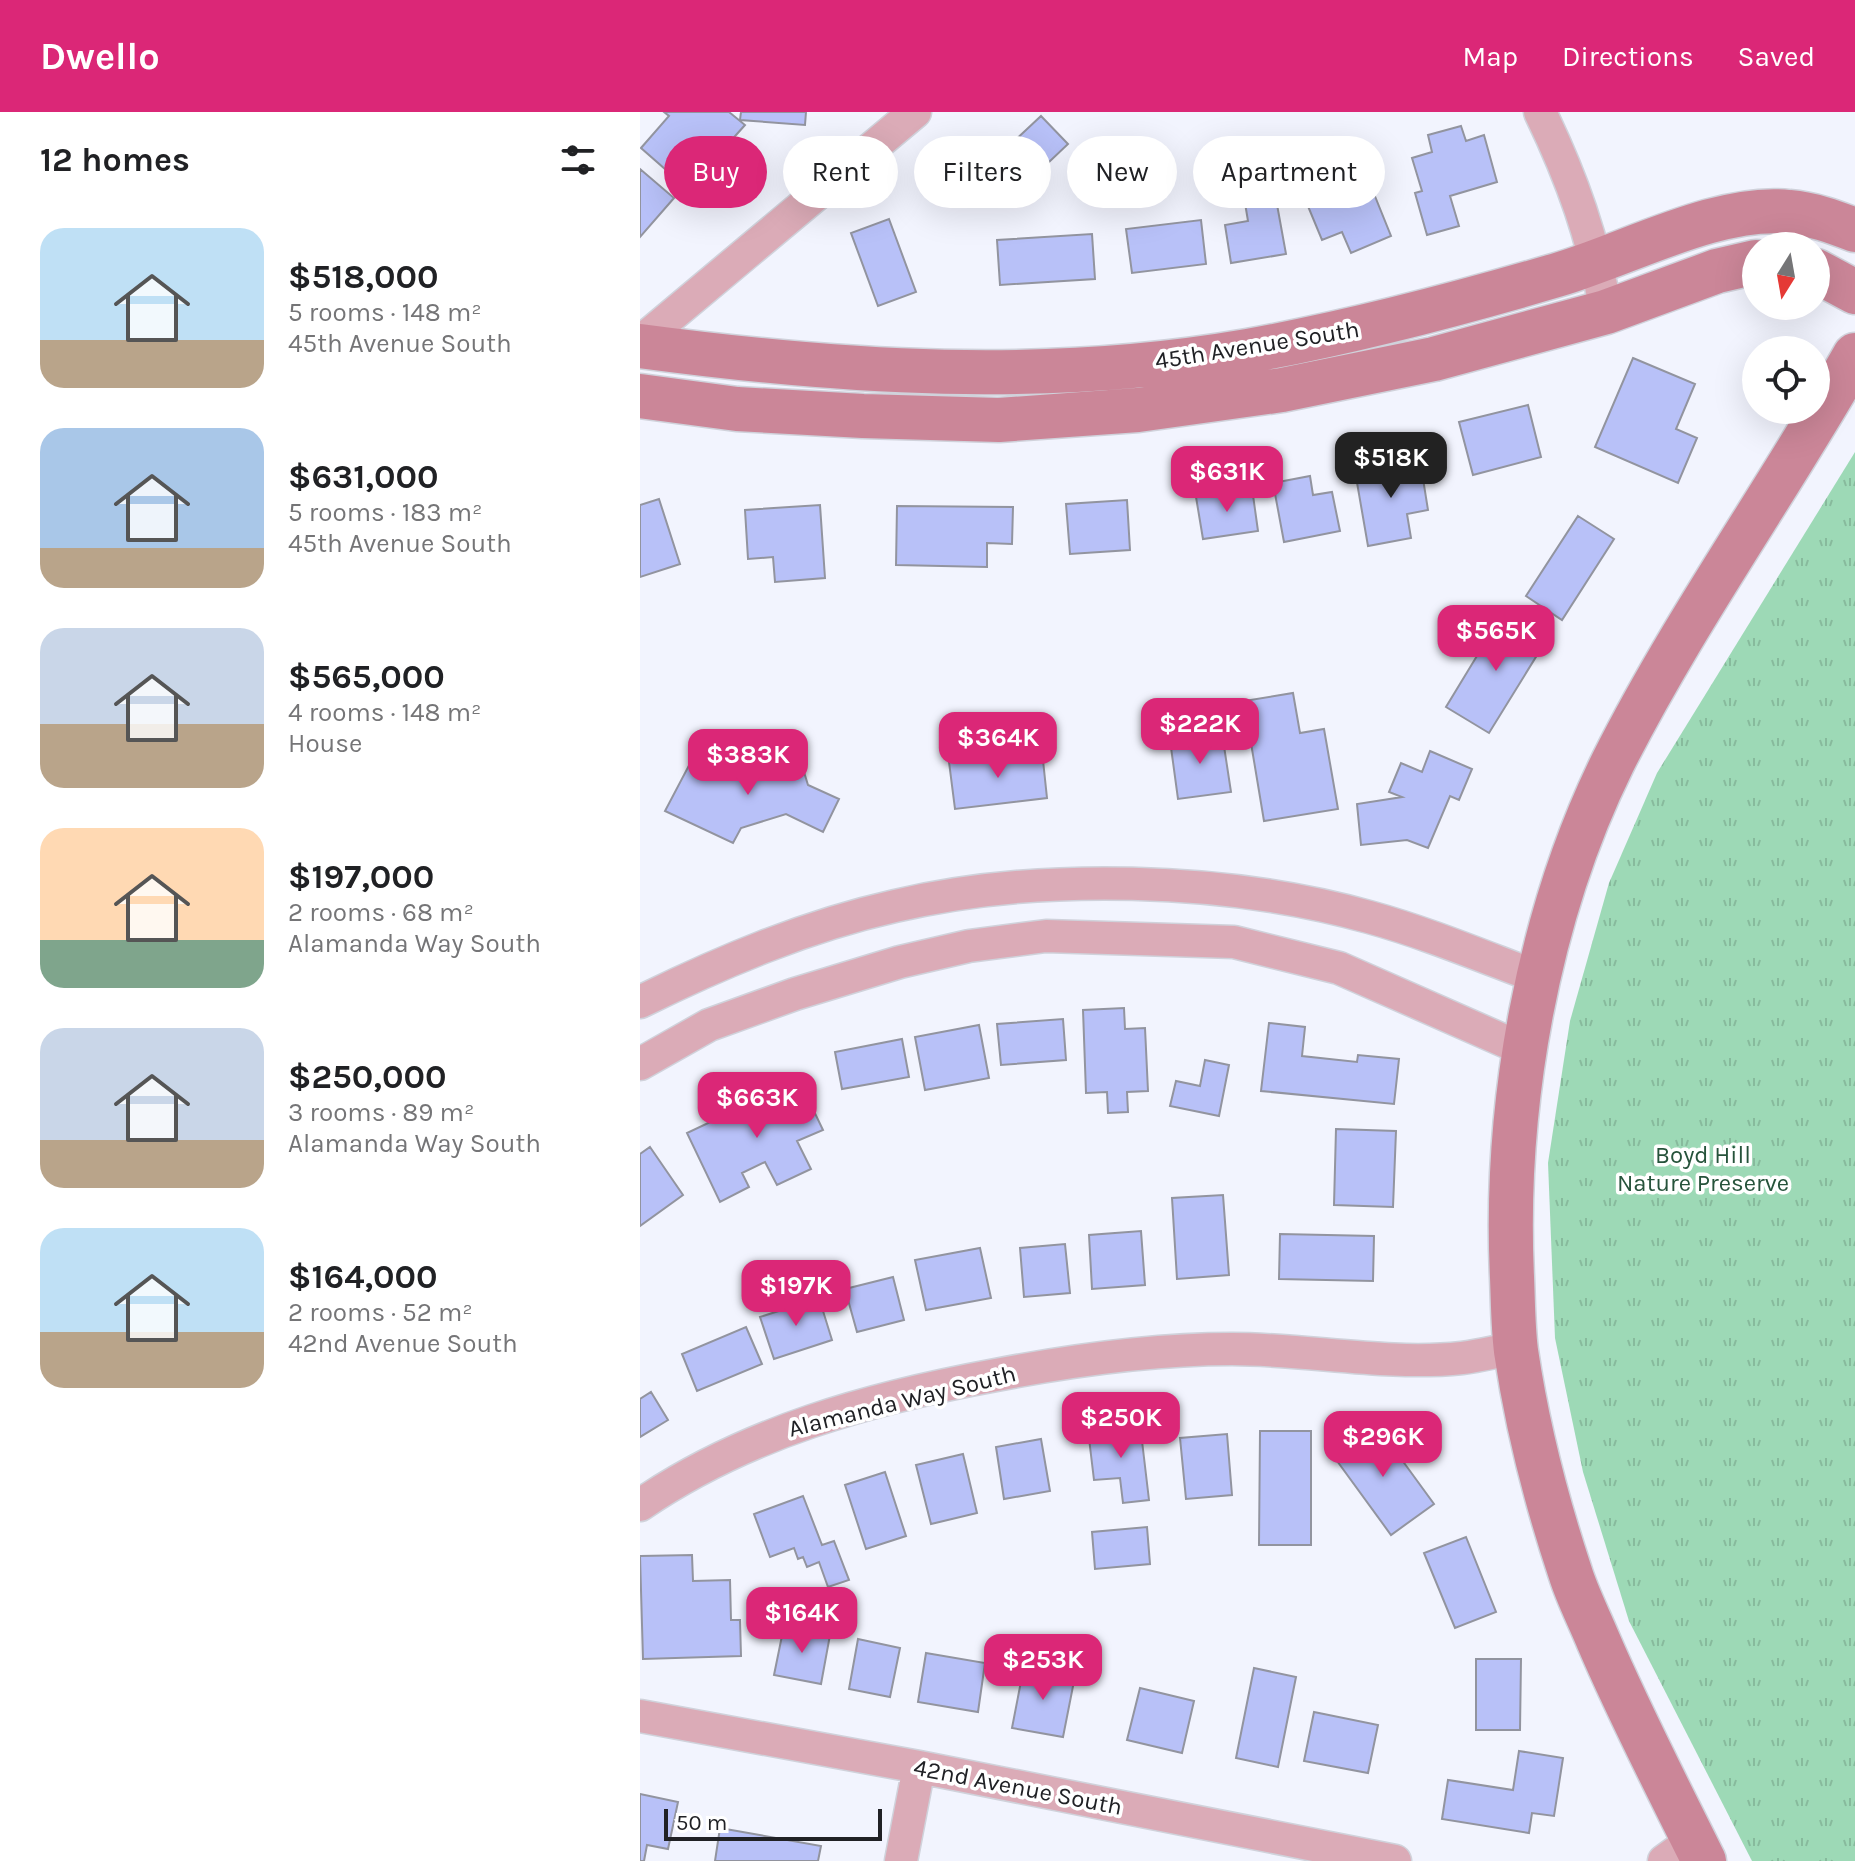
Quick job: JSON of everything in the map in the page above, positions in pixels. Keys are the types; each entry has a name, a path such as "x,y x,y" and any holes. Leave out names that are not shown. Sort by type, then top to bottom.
{"street":[{"path":"1540,112 1580,203 1598,263 1606,312"},
{"path":"640,344 908,116"},
{"name":"45th Avenue South","path":"640,344 751,361 879,371 990,373 1116,366 1245,351 1384,324 1598,263 1685,229 1746,213 1788,211 1827,219 1855,230"},
{"name":"45th Avenue South","path":"640,396 737,409 999,420 1138,410 1282,390 1419,362 1606,312 1717,271 1742,265"},
{"path":"1830,279 1855,292"},
{"path":"1687,1854 1571,1576 1539,1469 1516,1348 1510,1215 1514,1129 1525,1050 1547,937 1573,858 1612,766 1670,654 1855,355"},
{"path":"640,1002 794,935 895,906 979,892 1046,886 1208,888 1288,898 1370,917 1540,978"},
{"path":"640,1064 709,1025 795,994 900,962 969,946 1046,936 1234,942 1339,968 1525,1050"},
{"name":"Alamanda Way South","path":"640,1505 742,1447 800,1423 954,1383 1063,1362 1233,1349 1401,1359 1461,1358 1516,1348"},
{"name":"42nd Avenue South","path":"640,1716 919,1767 1348,1857 1395,1861"},
{"path":"901,1861 919,1767"}],"green space":[{"name":"Boyd Hill Nature Preserve","path":"1855,452 1855,1861 1752,1861 1629,1621 1583,1472 1555,1338 1548,1163 1570,1021 1609,883 1657,773"}],"building":[{"path":"664,112 729,112 745,125 735,136 664,136 664,168 641,148 669,116"},
{"path":"741,112 806,112 805,125 740,120"},
{"path":"1041,116 1067,145 1051,160 1051,136 1020,136"},
{"path":"1461,126 1466,141 1484,135 1497,182 1450,196 1459,226 1427,235 1415,193 1422,191 1412,158 1432,152 1428,135"},
{"path":"640,169 664,189 665,208 640,237"},
{"path":"1246,208 1278,208 1286,254 1231,263 1225,225 1248,221"},
{"path":"1309,208 1380,208 1391,236 1351,253 1342,232 1322,240"},
{"path":"889,219 916,292 878,306 851,233"},
{"path":"1201,220 1206,264 1132,273 1126,229"},
{"path":"1092,234 1095,279 1000,285 997,240"},
{"path":"1633,358 1695,384 1676,429 1697,438 1678,483 1595,447"},
{"path":"1528,405 1541,457 1473,475 1459,422"},
{"path":"1420,460 1428,510 1407,514 1411,538 1368,546 1355,471"},
{"path":"1310,476 1313,495 1332,492 1340,531 1284,542 1273,483"},
{"path":"1252,488 1258,531 1203,539 1196,497"},
{"path":"659,499 680,564 640,577 640,505"},
{"path":"1127,500 1130,550 1070,554 1066,504"},
{"path":"820,505 825,578 775,582 773,557 748,559 745,510"},
{"path":"897,506 1013,507 1012,544 987,543 987,567 896,565"},
{"path":"1578,516 1614,539 1562,620 1526,596"},
{"path":"1503,613 1547,639 1489,733 1446,707"},
{"path":"1293,693 1300,733 1324,729 1338,809 1264,821 1244,701"},
{"path":"1222,733 1231,792 1178,799 1170,740"},
{"path":"1042,751 1047,798 955,809 949,762"},
{"path":"1430,751 1472,769 1459,800 1450,796 1428,848 1407,840 1361,845 1357,804 1402,797 1389,792 1401,763 1422,772"},
{"path":"695,754 734,773 747,762 774,767 800,759 808,785 839,799 823,832 786,814 741,828 733,843 665,811"},
{"path":"1124,1008 1125,1029 1145,1028 1148,1091 1127,1092 1128,1112 1108,1113 1107,1092 1086,1093 1083,1010"},
{"path":"1063,1019 1066,1060 1001,1065 997,1024"},
{"path":"1269,1023 1305,1027 1302,1056 1357,1062 1358,1055 1399,1059 1394,1104 1261,1091"},
{"path":"979,1025 989,1078 925,1090 915,1037"},
{"path":"902,1039 909,1077 842,1089 835,1052"},
{"path":"1205,1060 1229,1065 1219,1116 1170,1106 1176,1081 1200,1086"},
{"path":"799,1080 823,1130 797,1141 811,1169 777,1185 765,1162 742,1173 749,1187 720,1202 687,1133"},
{"path":"1336,1129 1396,1131 1393,1207 1334,1205"},
{"path":"650,1147 683,1195 640,1226 640,1154"},
{"path":"1223,1195 1229,1275 1177,1279 1172,1198"},
{"path":"1141,1231 1145,1285 1092,1289 1089,1235"},
{"path":"1280,1234 1374,1236 1373,1281 1279,1279"},
{"path":"1065,1244 1070,1293 1024,1297 1020,1248"},
{"path":"980,1248 991,1298 926,1310 915,1260"},
{"path":"893,1277 904,1320 857,1332 845,1289"},
{"path":"819,1298 832,1340 774,1359 760,1317"},
{"path":"746,1327 762,1364 697,1391 682,1354"},
{"path":"651,1392 668,1420 640,1437 640,1399"},
{"path":"1375,1423 1434,1504 1391,1535 1332,1454"},
{"path":"1140,1424 1149,1500 1123,1503 1120,1478 1094,1480 1088,1430"},
{"path":"1260,1431 1311,1431 1311,1545 1259,1545"},
{"path":"1227,1434 1232,1495 1186,1499 1180,1438"},
{"path":"1041,1439 1050,1491 1004,1499 996,1447"},
{"path":"963,1454 977,1513 931,1524 916,1465"},
{"path":"885,1472 906,1536 866,1549 845,1485"},
{"path":"803,1496 822,1545 834,1541 849,1580 828,1587 819,1562 807,1567 803,1557 798,1559 794,1548 770,1557 754,1514"},
{"path":"1147,1527 1150,1564 1095,1569 1092,1532"},
{"path":"1466,1537 1496,1612 1455,1628 1424,1553"},
{"path":"692,1555 693,1581 730,1580 731,1620 740,1620 741,1656 643,1659 640,1556"},
{"path":"784,1626 830,1635 821,1684 774,1675"},
{"path":"858,1639 900,1648 890,1697 849,1689"},
{"path":"926,1653 985,1663 978,1712 918,1702"},
{"path":"1476,1659 1521,1659 1520,1730 1476,1730"},
{"path":"1024,1666 1075,1676 1063,1737 1012,1728"},
{"path":"1254,1668 1296,1677 1278,1767 1236,1758"},
{"path":"1140,1688 1194,1701 1182,1753 1127,1740"},
{"path":"1314,1712 1378,1725 1368,1773 1304,1761"},
{"path":"1519,1751 1563,1758 1554,1816 1532,1813 1529,1833 1442,1819 1448,1780 1513,1790"},
{"path":"640,1794 678,1802 668,1849 647,1845 644,1861 640,1861"},
{"path":"720,1828 821,1846 818,1861 715,1861"}]}
